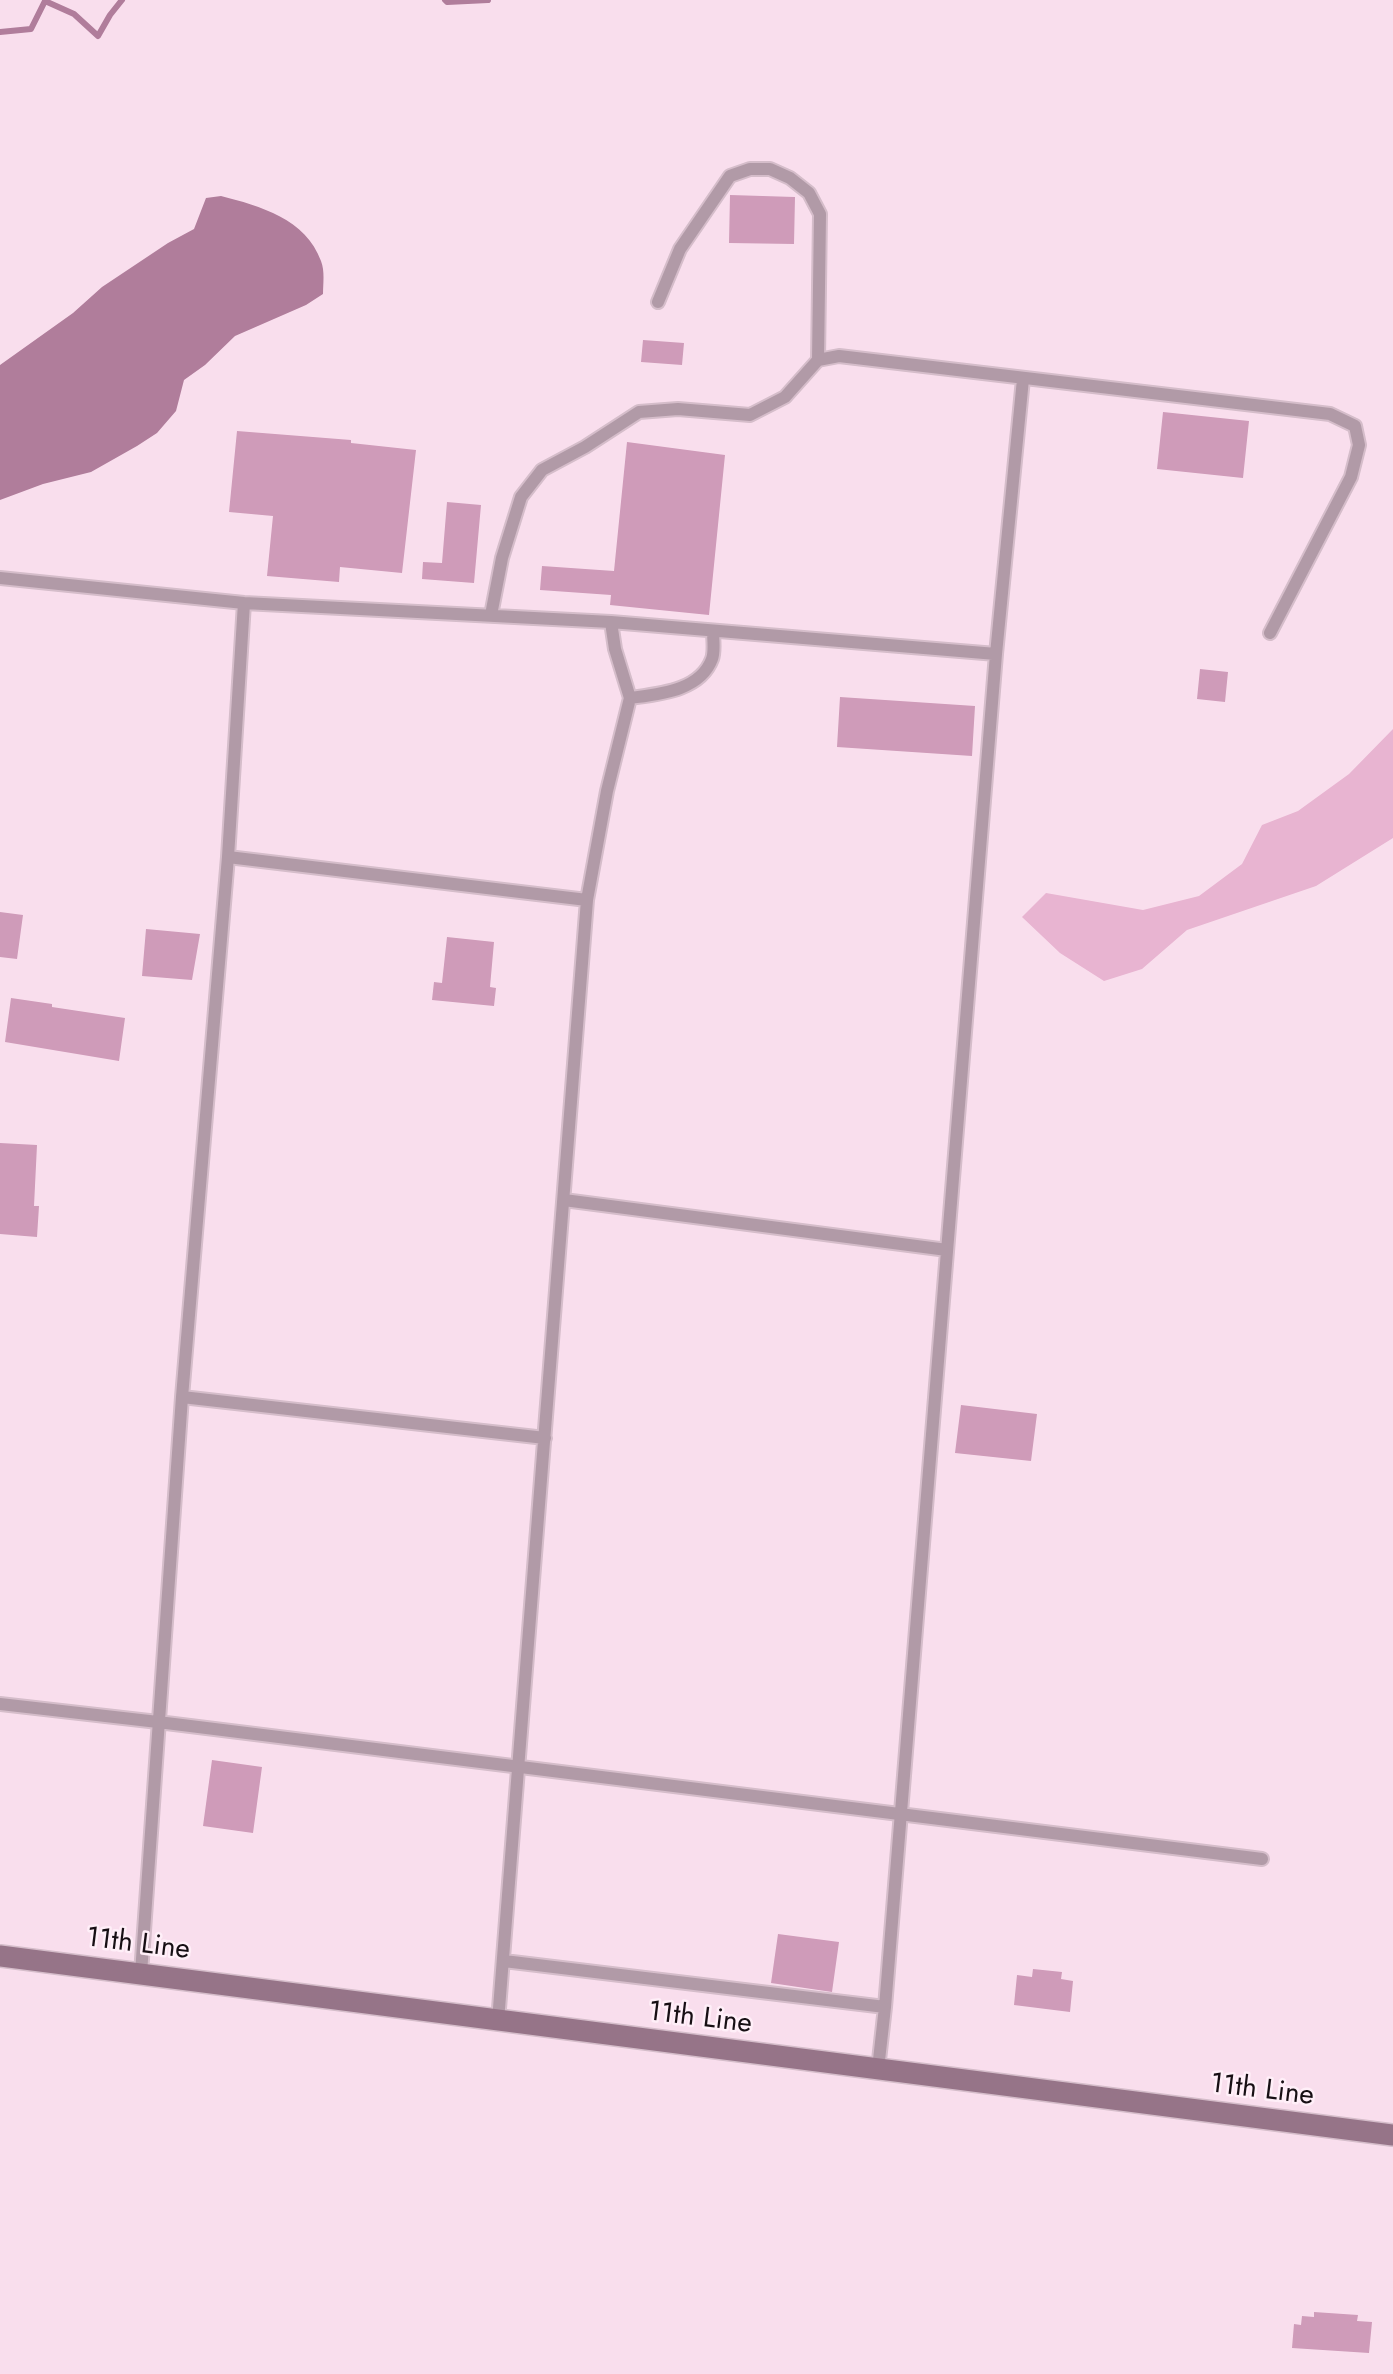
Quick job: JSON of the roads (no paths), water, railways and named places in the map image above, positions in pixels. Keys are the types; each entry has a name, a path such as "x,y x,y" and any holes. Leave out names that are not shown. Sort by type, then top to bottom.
{"main road":[{"name":"11th Line","path":"0,1956 1393,2135"}],"lane":[{"path":"491,615 502,558 521,497 542,470 639,412 678,409 750,415 785,397 818,359 820,214 809,193 790,178 770,169 750,169 730,176 680,249 658,302"},
{"path":"818,359 839,356 1329,414 1355,426 1359,446 1351,477 1270,633"},
{"path":"878,2069 996,654 1023,379"},
{"path":"0,578 244,603 611,622 996,654"},
{"path":"141,1973 182,1397 228,857 244,603"},
{"path":"498,2021 587,900 607,791 630,698 615,649 611,622"},
{"path":"630,698 673,691 703,677 713,657 713,631"},
{"path":"228,857 587,900"},
{"path":"564,1200 947,1250"},
{"path":"182,1397 545,1438"},
{"path":"0,1704 1262,1859"},
{"path":"504,1961 885,2007"}],"waterway":[{"path":"0,32 31,29 45,1 74,14 98,36 122,0"},
{"path":"445,0 488,0"}]}
